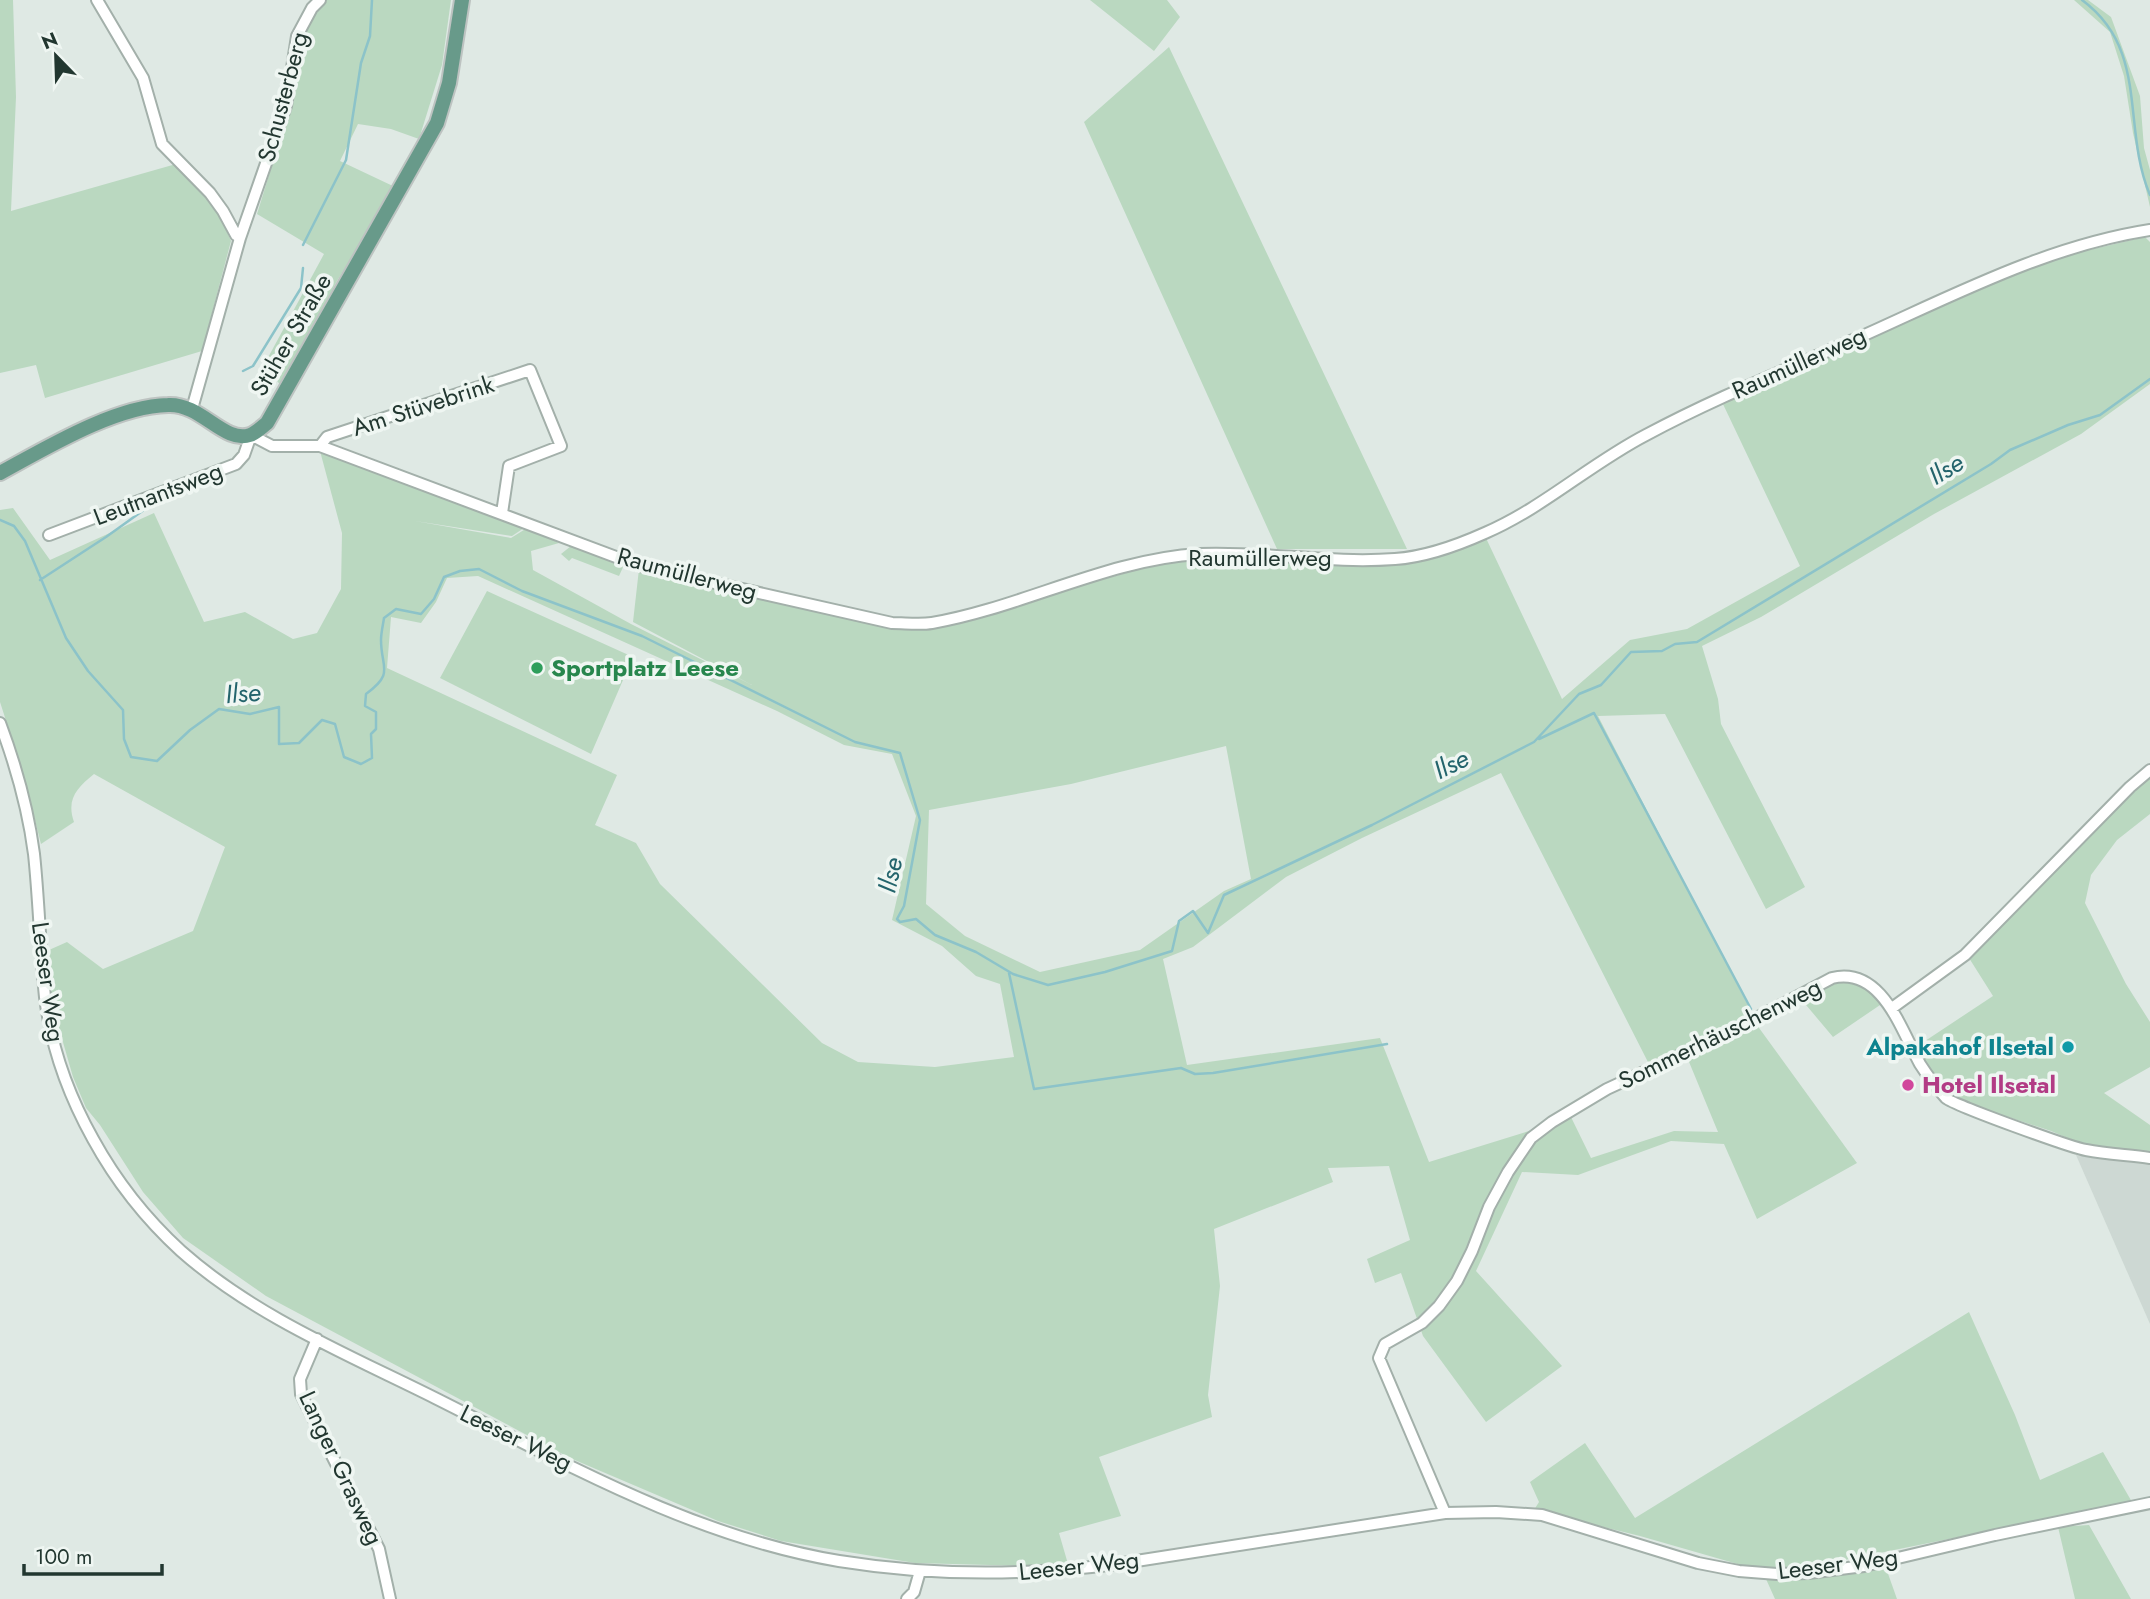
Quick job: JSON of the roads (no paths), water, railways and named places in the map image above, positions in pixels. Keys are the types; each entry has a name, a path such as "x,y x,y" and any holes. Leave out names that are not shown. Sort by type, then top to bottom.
{"main road":[{"name":"Stüher Straße","path":"251,435 267,423 438,123 449,83 462,0"},
{"path":"0,473 104,421 167,404 192,409 225,432 238,437 251,435"}],"street":[{"path":"97,0 143,78 162,144 210,193 240,238"},
{"name":"Schusterberg","path":"192,409 240,238 286,106 297,36 320,0"},
{"name":"Raumüllerweg","path":"251,435 272,446 320,446 639,566 892,623 930,624 1123,569 1199,554 1394,559 1427,555 1489,532 1526,512 1642,437 1783,369 2062,250 2150,230"},
{"name":"Am Stüvebrink","path":"320,446 327,437 530,370 561,446 509,466 502,513"},
{"name":"Leutnantsweg","path":"48,535 236,464 244,455 251,435"},
{"name":"Leeser Weg","path":"0,723 19,775 30,832 46,999 53,1040 66,1080 91,1137 119,1183 157,1228 182,1252 236,1294 317,1339 639,1499 713,1528 778,1548 838,1561 920,1571 1002,1573 1075,1569 1445,1513 1496,1511 1542,1516 1698,1563 1739,1571 1777,1574 1864,1566 2007,1532 2150,1503"},
{"path":"1892,1008 1965,955 2130,787 2150,770"},
{"name":"Sommerhäuschenweg","path":"1445,1513 1379,1358 1385,1344 1422,1323 1439,1306 1457,1281 1489,1207 1508,1171 1531,1138 1607,1089 1695,1050 1832,978 1844,975 1857,978 1872,987 1892,1008 1921,1066 1948,1101 2084,1150 2150,1158"},
{"name":"Langer Grasweg","path":"317,1339 300,1379 301,1394 379,1549 390,1599"},
{"path":"907,1599 914,1592 920,1571"}],"waterway":[{"path":"303,245 346,160 361,63 370,36 372,0"},
{"path":"2082,0 2103,20 2117,42 2126,66 2137,143 2150,195"},
{"path":"243,371 253,366 301,288 303,268"},
{"name":"Ilse","path":"0,520 14,526 25,541 66,638 88,671 123,710 124,739 131,757 157,761 190,730 219,709 250,714 279,707 279,744 299,743 322,720 335,724 344,757 361,764 372,758 371,734 376,729 376,712 365,706 366,694 381,681 383,675 381,640 384,618 396,609 421,614 434,599 444,577 460,571 479,569 522,591 642,636 855,742 900,753 920,820 904,906 897,919 900,922 916,919 935,935 976,952 1013,974 1048,985 1105,972 1172,951 1179,921 1193,911 1208,933 1224,895 1372,825 1534,742 1579,694 1601,685 1631,652 1662,651 1675,644 1697,642 2010,450 2068,425 2100,415 2150,379"},
{"path":"40,580 162,497"},
{"path":"1539,739 1594,713 1751,1009"},
{"path":"1009,973 1034,1089 1181,1068 1195,1074 1213,1073 1387,1044"}],"place":[{"name":"Sportplatz Leese","path":"537,668"},
{"name":"Alpakahof Ilsetal","path":"2068,1047"},
{"name":"Hotel Ilsetal","path":"1908,1085"}]}
